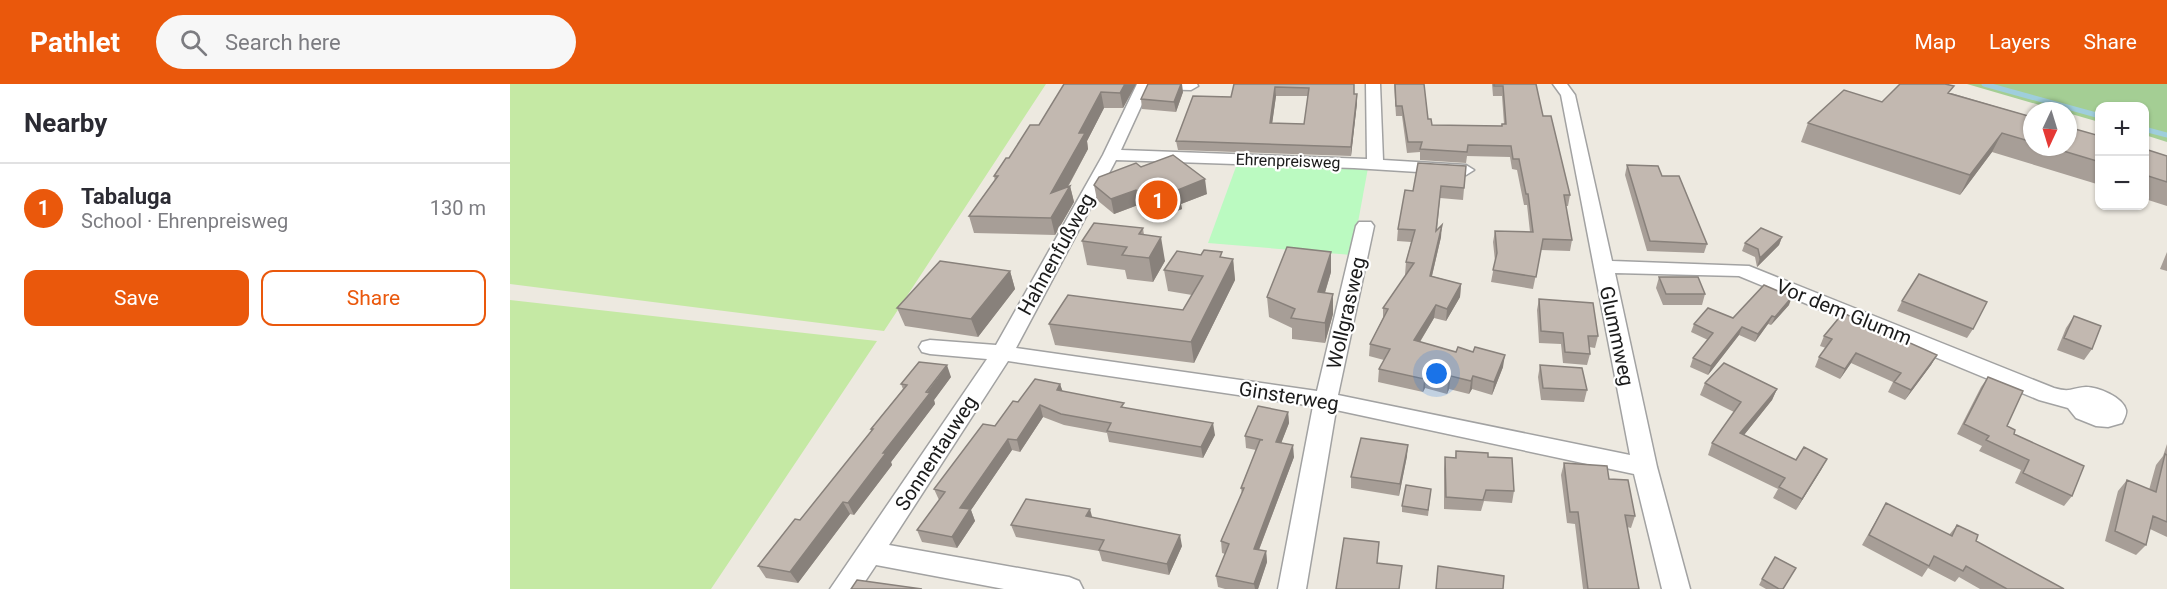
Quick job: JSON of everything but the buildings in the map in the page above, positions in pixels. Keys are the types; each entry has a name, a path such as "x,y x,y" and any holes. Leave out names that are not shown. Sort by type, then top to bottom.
{"street":[{"path":"1144,84 1191,86"},
{"name":"Hahnenfußweg","path":"1002,353 1111,155 1144,84"},
{"path":"1373,84 1375,165"},
{"name":"Glummweg","path":"1560,84 1568,94 1644,467 1676,589"},
{"name":"Ehrenpreisweg","path":"1111,155 1375,165 1466,171"},
{"name":"Wollgrasweg","path":"1326,400 1365,226"},
{"name":"Vor dem Glumm","path":"1603,267 1742,270 2046,394 2075,402"},
{"name":"Ginsterweg","path":"930,347 1002,353 1326,400 1644,467"},
{"name":"Sonnentauweg","path":"844,589 1002,353"},
{"path":"1292,589 1326,400"},
{"path":"870,553 1070,589"}],"green space":[{"path":"510,84 1046,84 884,331 510,284"},
{"path":"1967,84 2167,84 2167,142 2149,136 2149,102 2095,102 2095,121 2077,116 2077,102 2029,102"},
{"path":"1237,164 1368,168 1352,255 1208,243"},
{"path":"510,300 877,341 711,589 510,589"}],"waterway":[{"path":"1984,84 2095,115"},
{"path":"2149,130 2167,135"}],"place":[{"name":"Tabaluga","path":"1158,200"}]}
